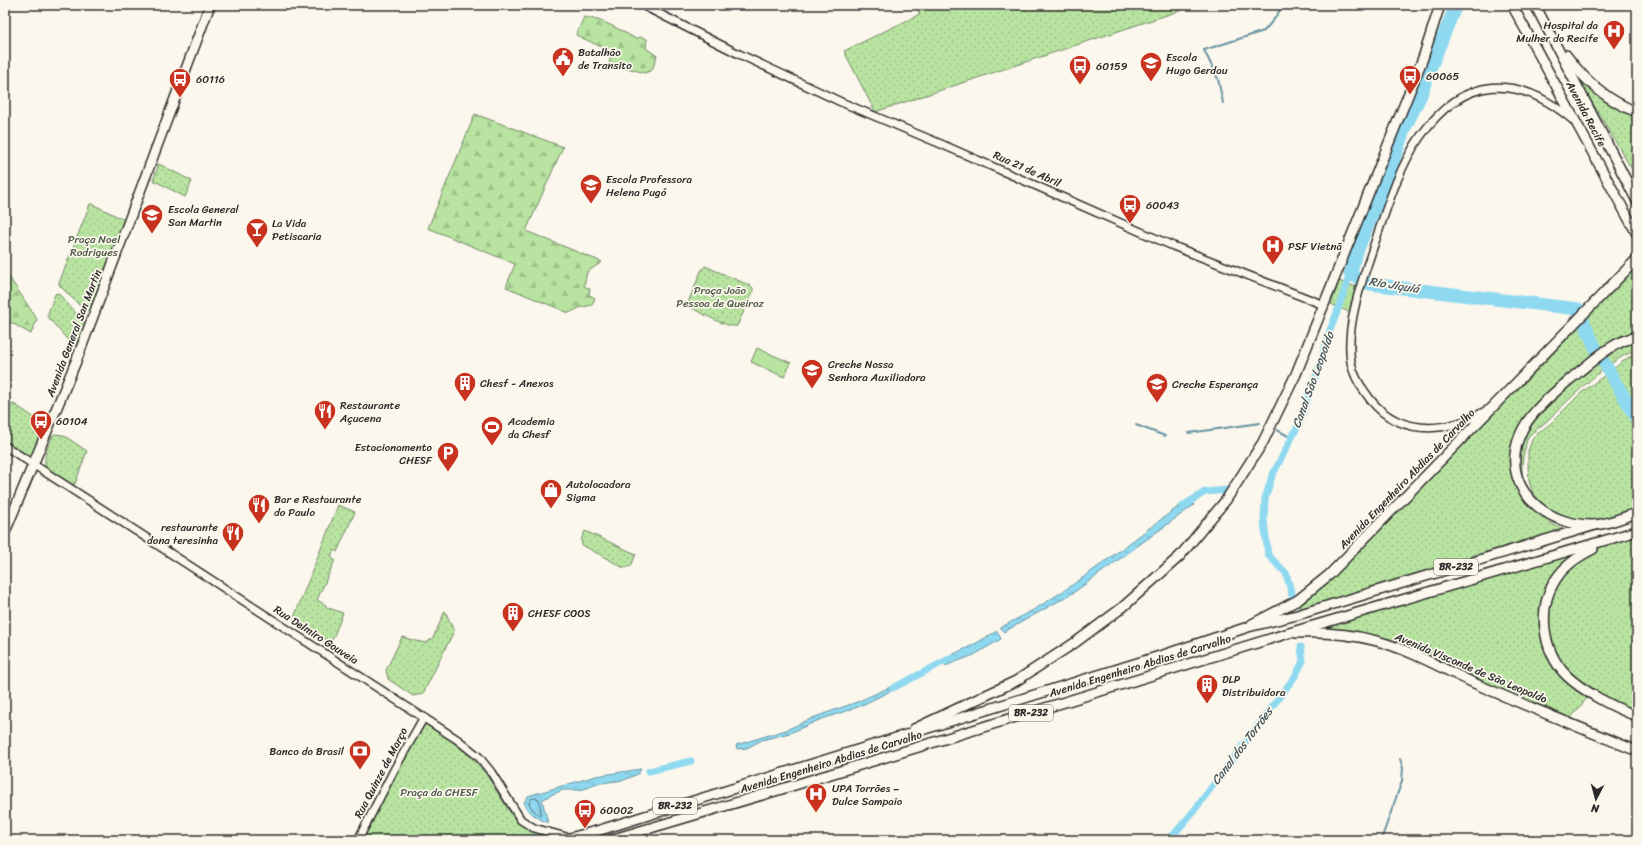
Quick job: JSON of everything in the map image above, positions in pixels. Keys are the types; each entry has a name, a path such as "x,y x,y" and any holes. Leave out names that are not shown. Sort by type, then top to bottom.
{"main road":[{"name":"Avenida General San Martin","path":"5,532 77,360 210,5"},
{"path":"899,736 1024,676 1076,642 1123,607 1180,556 1226,500 1263,442 1296,374 1423,58 1440,5"},
{"name":"Avenida Recife","path":"1512,5 1637,234"},
{"name":"Avenida Recife","path":"1535,5 1637,202"},
{"path":"1552,36 1571,62 1594,86 1611,99 1637,112"},
{"path":"1584,99 1637,190"},
{"name":"Avenida Engenheiro Abdias de Carvalho","path":"1248,626 1298,600 1329,575 1637,259"},
{"path":"1595,525 1570,523 1558,520 1545,513 1527,497 1520,484 1516,469 1516,448 1524,427 1532,416 1571,379 1595,359 1620,342 1637,337"},
{"name":"BR-232","path":"1595,525 1637,513"},
{"name":"Avenida Engenheiro Abdias de Carvalho","path":"569,839 899,736 1163,656 1248,626 1304,613 1595,525"},
{"name":"Avenida Engenheiro Abdias de Carvalho","path":"610,840 772,792 1289,633 1635,532"},
{"path":"1620,537 1576,558 1561,572 1550,590 1545,610 1545,622 1549,648 1554,659 1567,676 1608,703 1637,716"},
{"name":"Avenida Visconde de São Leopoldo","path":"1289,633 1324,632 1356,636 1378,642 1401,650 1637,752"}],"street":[{"name":"Rua 21 de Abril","path":"642,5 724,47 841,102 941,144 1173,246 1324,305"},
{"path":"1497,403 1468,421 1455,425 1432,428 1413,426 1400,422 1380,410 1371,401 1357,380 1350,360 1351,327 1364,278 1396,185 1413,149 1420,137 1436,117 1462,96 1477,90 1495,87 1521,89 1533,93 1556,106 1578,125"},
{"name":"Rua Delmiro Gouveia","path":"5,446 458,740 480,757 522,820 534,828 569,839"},
{"name":"Rua Quinze de Março","path":"358,840 394,770 424,717"}],"green space":[{"path":"915,5 1197,5 875,112 844,51 920,14"},
{"path":"584,17 605,22 636,39 640,37 647,39 646,48 657,56 652,70 645,73 609,63 612,52 576,35"},
{"path":"1579,80 1615,107 1637,117 1637,178"},
{"path":"475,114 563,147 526,231 602,262 587,272 584,286 590,289 589,295 595,298 592,305 579,308 569,313 506,287 515,264 428,228"},
{"path":"159,164 192,181 185,197 153,180"},
{"name":"Praça Noel Rodrigues","path":"90,204 125,220 90,309 85,311 60,286 59,283"},
{"path":"1637,261 1637,350 1602,370 1530,435 1527,440 1523,460 1523,482 1526,492 1537,511 1545,519 1554,525 1565,529 1599,530 1311,613 1297,615 1300,604"},
{"name":"Praça João Pessoa de Queiroz","path":"705,266 753,288 753,292 737,326 727,325 706,316 687,305 701,271"},
{"path":"9,277 37,319 31,334 5,319 5,287"},
{"path":"1339,281 1360,288 1353,314 1331,304"},
{"path":"58,293 85,323 76,346 72,345 47,316 55,294"},
{"path":"757,348 791,363 784,377 751,362"},
{"path":"1637,354 1637,514 1594,521 1571,520 1556,515 1540,502 1532,491 1529,481 1528,451 1533,437 1550,424 1581,393 1629,357"},
{"path":"12,404 45,426 33,456 31,457 5,441 5,424"},
{"path":"53,435 63,435 87,451 75,484 71,484 47,469 45,465 45,456"},
{"path":"338,505 355,512 337,552 334,550 331,557 335,560 317,600 326,605 326,607 343,613 331,643 293,620"},
{"path":"585,531 636,554 631,566 624,568 582,545 581,540"},
{"path":"1629,534 1637,536 1637,714 1591,693 1570,719 1401,649 1361,640 1298,632 1572,553 1578,557"},
{"path":"445,611 454,631 423,694 413,696 388,679 386,670 402,637 426,643 433,638"},
{"name":"Praça da CHESF","path":"424,723 457,745 472,758 485,773 515,819 521,824 544,834 544,837 537,840 361,840 419,724"}],"water":[{"path":"1188,500 1194,505 1073,593 1004,632 1000,628 1062,592"},
{"path":"997,631 1001,639 974,655 945,666 941,660 973,645"},
{"path":"899,683 903,685 858,707 819,720 790,733 762,740 747,748 737,749 736,745 786,730 815,717 857,702"},
{"path":"685,761 686,765 664,770 663,765 678,764"},
{"path":"641,769 638,774 624,780 594,784 580,790 563,790 542,800 548,823 534,815 523,804 528,796 596,776"}],"waterway":[{"path":"1223,103 1218,79 1204,50 1264,31 1275,18 1283,5"},
{"name":"Rio Jiquiá","path":"1456,5 1421,95 1404,130 1389,174 1355,256 1350,274 1370,284 1578,309 1596,349 1637,419"},
{"name":"Canal São Leopoldo","path":"1292,595 1286,573 1268,555 1264,521 1265,499 1272,476 1300,422 1350,274"},
{"path":"1189,433 1260,423"},
{"path":"1136,425 1165,436"},
{"path":"1277,430 1292,438"},
{"path":"1183,506 1205,492 1228,490"},
{"name":"Canal dos Torrões","path":"1169,840 1193,812 1296,675 1303,661 1301,647"},
{"path":"893,688 951,658"},
{"path":"1381,840 1402,781 1403,768 1400,759"},
{"path":"649,771 691,761"}],"place":[{"name":"Hospital da Mulher do Recife","path":"1614,50"},
{"name":"Batalhão de Transito","path":"563,78"},
{"name":"Escola Hugo Gerdau","path":"1151,82"},
{"name":"60159","path":"1080,86"},
{"name":"60065","path":"1410,96"},
{"name":"60116","path":"180,98"},
{"name":"Escola Professora Helena Pugó","path":"591,204"},
{"name":"60043","path":"1130,224"},
{"name":"Escola General San Martin","path":"152,234"},
{"name":"La Vida Petiscaria","path":"257,248"},
{"name":"PSF Vietnã","path":"1273,266"},
{"name":"Creche Nossa Senhora Auxiliadora","path":"812,390"},
{"name":"Chesf - Anexos","path":"465,402"},
{"name":"Creche Esperança","path":"1157,404"},
{"name":"Restaurante Açucena","path":"325,430"},
{"name":"60104","path":"41,440"},
{"name":"Academia da Chesf","path":"492,446"},
{"name":"Estacionamento CHESF","path":"448,472"},
{"name":"Autolocadora Sigma","path":"551,510"},
{"name":"Bar e Restaurante do Paulo","path":"259,524"},
{"name":"restaurante dona teresinha","path":"233,552"},
{"name":"CHESF COOS","path":"513,632"},
{"name":"DLP Distribuidora","path":"1207,704"},
{"name":"Banco do Brasil","path":"360,770"},
{"name":"UPA Torrões – Dulce Sampaio","path":"816,814"},
{"name":"60002","path":"585,830"}]}
